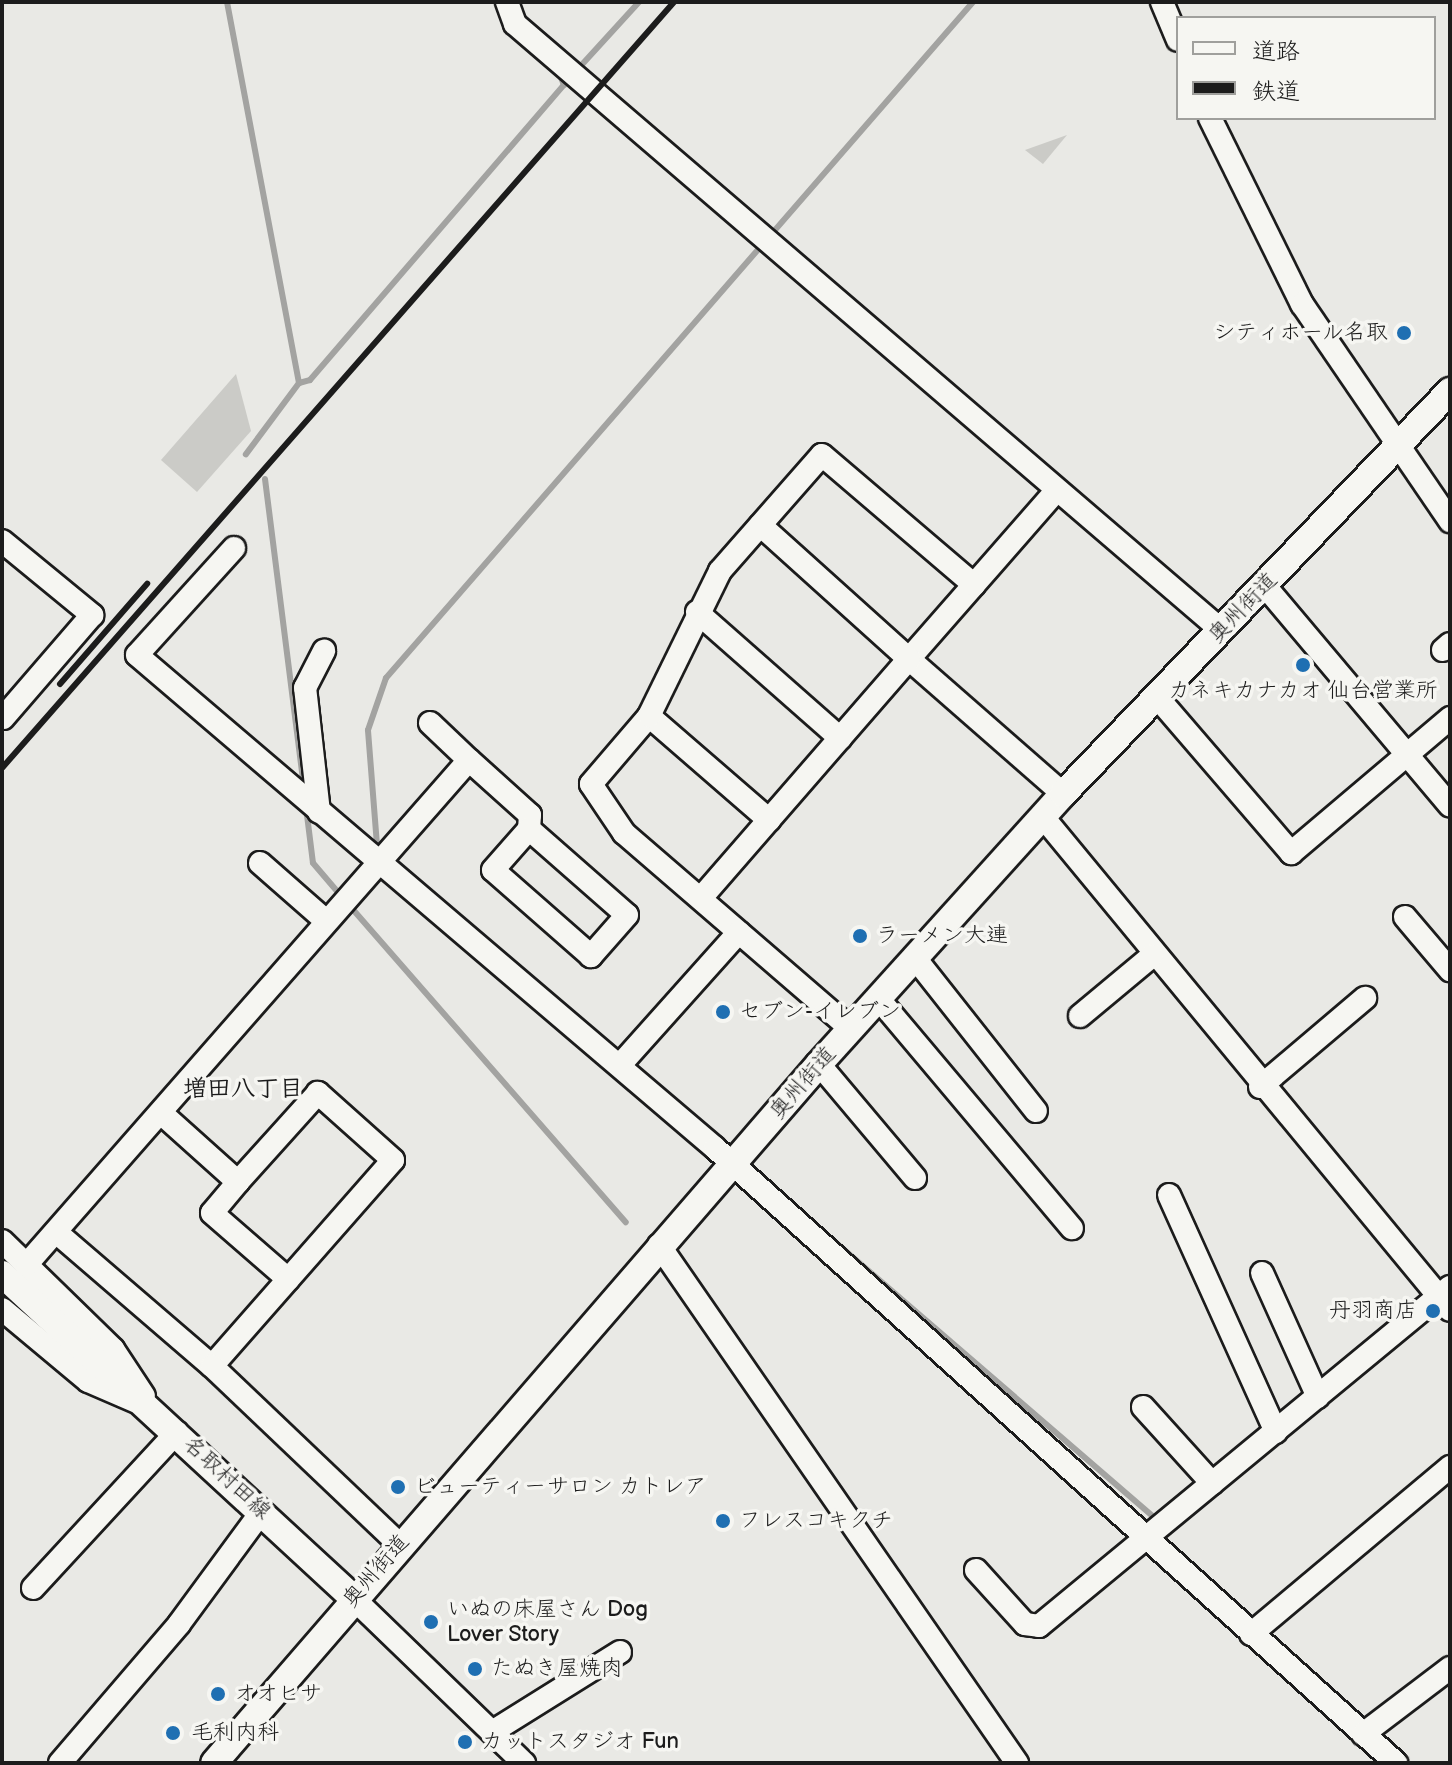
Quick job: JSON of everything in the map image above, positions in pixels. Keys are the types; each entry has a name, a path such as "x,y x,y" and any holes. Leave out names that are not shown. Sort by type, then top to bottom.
{"main road":[{"name":"奥州街道","path":"214,1763 399,1544 878,998 1063,794 1450,391"},
{"name":"名取村田線","path":"2,1274 151,1407 353,1598"}],"street":[{"path":"507,2 515,24 1221,630"},
{"path":"1162,2 1176,35"},
{"path":"1211,120 1302,304 1396,450 1450,521"},
{"path":"851,1029 624,833 591,784 649,716 697,612 720,571 822,455 974,585"},
{"path":"701,898 1056,491"},
{"path":"760,525 1063,794"},
{"path":"2,541 92,615 2,718"},
{"path":"234,548 137,655 309,805 620,1065 1396,1763"},
{"path":"1265,586 1450,806"},
{"path":"697,612 840,738"},
{"path":"309,805 305,688 324,651"},
{"path":"1157,697 1291,853 1450,718"},
{"path":"649,716 769,820"},
{"path":"430,723 530,815 529,829 493,870 591,956 627,915 529,829"},
{"path":"27,1264 378,860 469,760"},
{"path":"976,1570 1025,1624 1039,1626 1143,1538 1445,1298 1260,1087 1043,817"},
{"path":"260,863 326,921"},
{"path":"1405,917 1450,970"},
{"path":"620,1065 739,932"},
{"path":"1080,1016 1152,956"},
{"path":"915,958 1036,1111"},
{"path":"878,998 1072,1228"},
{"path":"1260,1087 1365,998"},
{"path":"819,1064 915,1178"},
{"path":"212,1366 393,1160 318,1093 212,1213 288,1279"},
{"path":"161,1113 238,1182"},
{"path":"1169,1195 1276,1432"},
{"path":"56,1232 212,1366 399,1544"},
{"path":"2,1241 113,1349 151,1407"},
{"path":"659,1245 1017,1763"},
{"path":"1262,1273 1318,1397"},
{"path":"2,1309 88,1381 151,1407"},
{"path":"1143,1407 1212,1483"},
{"path":"33,1588 177,1432"},
{"path":"1251,1634 1450,1467"},
{"path":"60,1763 179,1624 262,1511"},
{"path":"353,1598 524,1763"},
{"path":"492,1732 620,1652"},
{"path":"1363,1734 1450,1668"}],"shaded area":[{"path":"1067,135 1043,164 1025,150"},
{"path":"236,374 251,431 197,492 161,460"}],"waterway":[{"path":"227,2 299,383 246,454"},
{"path":"577,70 639,2"},
{"path":"377,845 368,730 386,678 973,2"},
{"path":"299,383 310,380 564,85 560,75"},
{"path":"265,479 304,788"},
{"path":"306,807 313,863 342,897"},
{"path":"349,905 626,1222"},
{"path":"834,1241 1156,1519"}],"railway":[{"path":"2,768 674,2"},
{"path":"60,684 147,584"}],"place":[{"name":"シティホール名取","path":"1404,333"},
{"name":"カネキカナカオ 仙台営業所","path":"1303,665"},
{"name":"ラーメン大連","path":"860,936"},
{"name":"セブン-イレブン","path":"723,1012"},
{"name":"丹羽商店","path":"1433,1311"},
{"name":"ビューティーサロン カトレア","path":"398,1487"},
{"name":"フレスコキクチ","path":"723,1521"},
{"name":"いぬの床屋さん Dog Lover Story","path":"431,1622"},
{"name":"たぬき屋焼肉","path":"475,1669"},
{"name":"オオヒサ","path":"218,1694"},
{"name":"毛利内科","path":"173,1733"},
{"name":"カットスタジオ Fun","path":"465,1742"}],"district":[{"name":"増田八丁目","path":"243,1089"}]}
